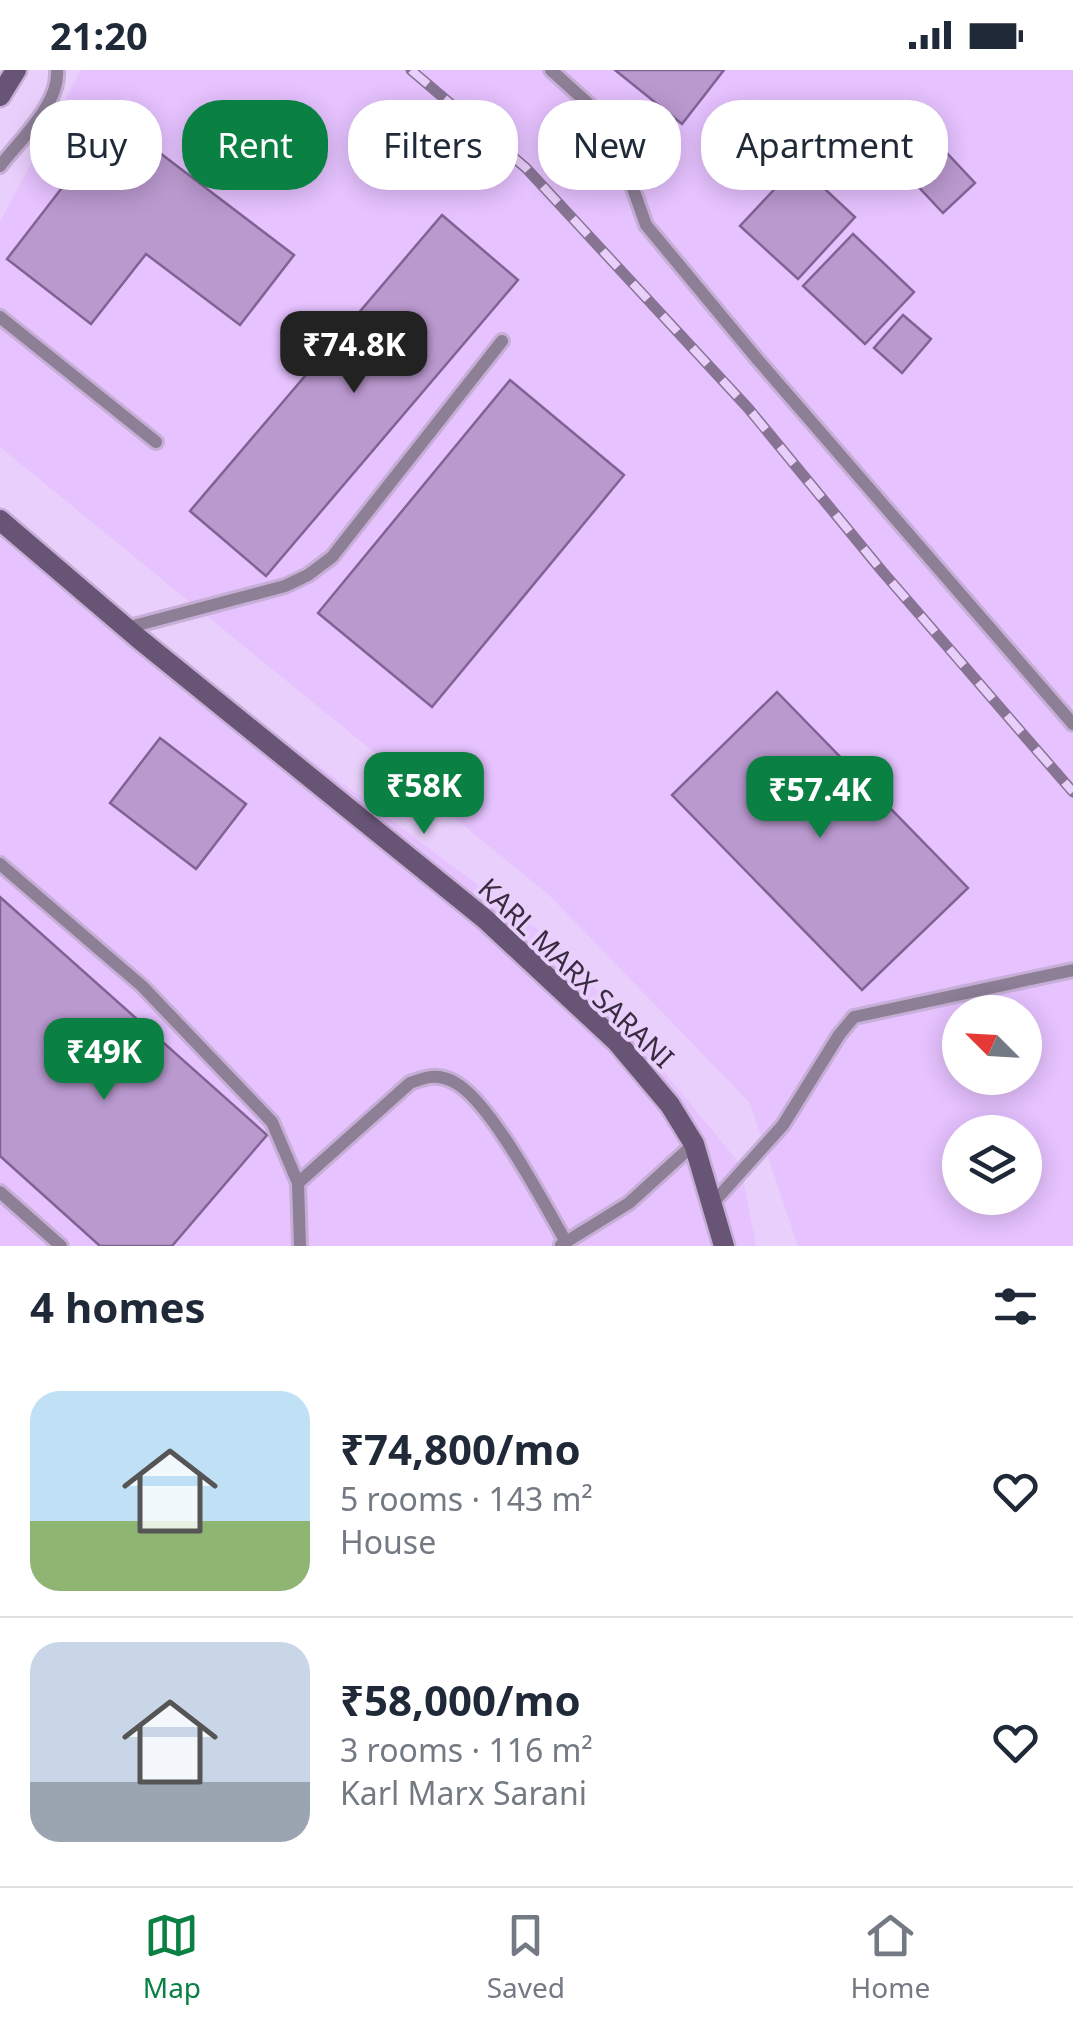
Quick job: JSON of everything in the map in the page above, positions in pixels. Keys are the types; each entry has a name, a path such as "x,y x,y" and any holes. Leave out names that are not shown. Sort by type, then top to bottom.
{"main road":[{"path":"0,96 16,70"},
{"name":"KARL MARX SARANI","path":"0,520 126,628 485,918 617,1042 670,1105 694,1144 724,1246"}],"lane":[{"path":"0,166 50,102 57,70"},
{"path":"551,70 636,146 630,180 646,225 1073,724"},
{"path":"0,317 156,442"},
{"path":"126,628 285,586 308,576 332,557 502,341"},
{"path":"0,864 142,986 272,1122 298,1183 300,1246"},
{"path":"712,1204 782,1125 854,1017 1073,970"},
{"path":"298,1183 410,1084 433,1075 456,1082 484,1109 562,1244 629,1203 694,1144"},
{"path":"0,1192 61,1246"}],"shaded area":[{"path":"81,70 1073,70 1073,1246 798,1246 750,1103 549,895 0,447 0,222 30,166 30,190 162,190 162,100 65,100"},
{"path":"0,527 562,948 740,1164 756,1246 0,1246"}],"building":[{"path":"615,70 724,70 682,124 681,100 652,100"},
{"path":"948,154 975,183 943,213 921,190 948,190"},
{"path":"162,155 182,170 182,190 209,190 294,255 240,325 146,254 91,324 7,259 60,190 162,190"},
{"path":"774,190 826,190 855,217 798,279 740,226"},
{"path":"442,215 518,280 266,576 190,511"},
{"path":"853,234 914,292 865,344 803,286"},
{"path":"903,315 931,339 902,373 874,348"},
{"path":"510,380 624,475 432,707 318,613"},
{"path":"777,692 968,888 862,990 672,795"},
{"path":"160,738 246,804 196,869 110,803"},
{"path":"0,897 267,1135 172,1246 100,1246 0,1156"}],"railway":[{"path":"411,70 526,168 748,408 882,571 1073,792"}]}
